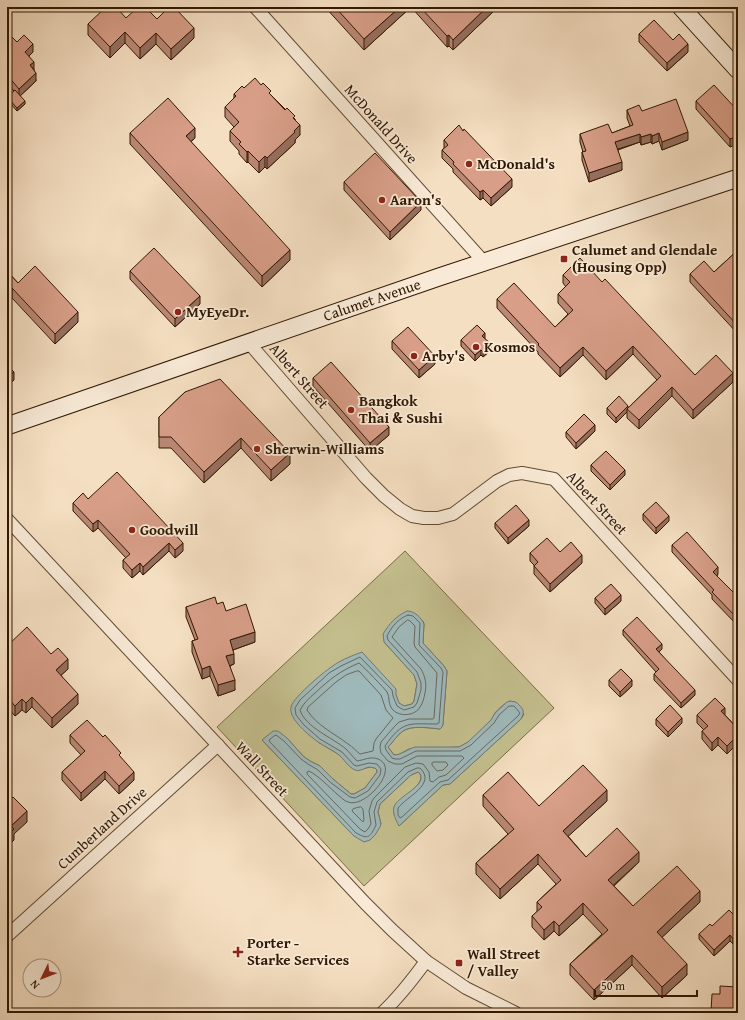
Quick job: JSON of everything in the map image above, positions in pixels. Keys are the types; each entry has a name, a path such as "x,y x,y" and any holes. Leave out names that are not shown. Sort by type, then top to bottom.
{"main road":[{"path":"681,7 738,70"},
{"name":"Calumet Avenue","path":"7,426 484,262 738,178"}],"street":[{"name":"McDonald Drive","path":"255,7 484,262"},
{"name":"Albert Street","path":"249,343 366,478 384,496 400,509 412,516 438,518 453,514 497,481 509,475 522,473 538,475 554,480 738,680"},
{"name":"Wall Street","path":"7,519 365,903 392,930 426,961 466,988 516,1013"},
{"name":"Cumberland Drive","path":"7,936 218,745"},
{"path":"382,1013 393,1003 426,961"}],"shaded area":[{"path":"405,551 554,708 364,886 217,727","holes":["423,621 423,643 447,671 443,724 440,729 416,727 406,729 388,747 394,755 398,755 409,749 459,747 480,732 492,719 495,713 510,701 524,714 521,719 450,784 443,785 399,826 397,803 418,784 421,777 418,772 411,775 380,804 378,812 381,824 354,836 262,740 287,738 303,756 320,766 351,794 365,788 377,772 375,768 370,767 359,770 352,768 340,755 318,742 396,695 399,703 404,706 412,704 414,701 417,684 414,675 384,642"]}],"water":[{"path":"407,611 415,613 423,621 423,643 447,671 443,724 440,729 416,727 406,729 388,747 394,755 415,747 459,747 468,742 491,720 495,713 510,701 516,702 522,708 523,713 521,719 450,784 443,785 399,826 394,814 394,807 396,803 418,785 420,781 421,776 419,772 411,775 380,804 378,812 381,824 380,827 370,840 364,842 354,836 262,740 273,731 278,731 287,738 303,756 320,766 351,794 365,788 377,770 369,767 359,771 353,769 339,755 318,742 300,727 293,717 291,707 293,702 304,690 334,665 362,652 396,689 396,695 399,703 404,706 412,704 414,701 417,684 414,675 384,642 383,634 393,621"}],"building":[{"path":"106,7 116,7 126,18 138,7 145,7 157,19 169,7 174,7 194,28 171,49 156,33 140,48 125,32 110,47 88,24"},
{"path":"335,7 400,7 364,39"},
{"path":"420,7 487,7 453,40 449,35 447,36"},
{"path":"654,20 673,40 679,34 688,44 667,63 639,34"},
{"path":"7,32 17,42 24,35 33,44 25,52 34,62 30,65 36,73 19,89 7,75"},
{"path":"255,78 261,85 263,83 271,91 269,93 285,110 287,108 295,116 293,118 300,125 294,131 295,132 267,158 265,156 259,162 239,144 241,142 230,131 239,122 225,107 236,96 234,94 242,86 244,88"},
{"path":"714,85 738,111 738,136 730,139 696,101"},
{"path":"15,90 25,101 17,108 7,97"},
{"path":"168,98 195,128 186,136 290,250 262,276 130,133"},
{"path":"676,99 688,132 662,142 659,133 652,136 651,134 641,137 640,134 615,142 622,162 589,173 582,152 586,151 580,134 608,124 612,133 633,125 627,110 639,105 642,111"},
{"name":"McDonald's","path":"459,125 463,131 464,129 512,179 491,198 483,190 480,192 453,164 454,162 442,150 448,145 444,140"},
{"name":"Aaron's","path":"375,153 421,202 390,232 344,182"},
{"path":"154,248 200,296 175,319 130,271"},
{"path":"738,250 738,326 690,274 704,261 714,272"},
{"path":"580,258 602,282 605,279 695,375 716,355 733,373 693,410 672,387 639,420 627,409 661,376 633,346 606,371 583,347 560,368 497,299 514,283 555,327 573,310 558,294 570,282 563,275"},
{"path":"35,266 78,312 55,334 12,288 7,293 7,271 18,283"},
{"path":"477,325 485,333 482,336 491,344 483,352 481,350 475,355 461,340"},
{"name":"Arby's","path":"408,327 435,356 419,370 392,341"},
{"name":"Bangkok Thai & Sushi","path":"331,362 389,427 370,443 313,378"},
{"path":"7,365 14,372 7,378"},
{"path":"220,379 290,453 271,470 241,438 204,472 171,437 159,437 159,417 185,392"},
{"path":"619,396 628,406 616,418 607,408"},
{"path":"584,414 595,425 576,443 566,432"},
{"path":"606,451 625,470 610,485 591,465"},
{"name":"Goodwill","path":"117,472 183,543 175,550 169,543 143,567 140,563 132,570 123,560 130,554 98,520 93,524 73,503 83,493 88,499"},
{"path":"656,502 669,516 656,528 643,514"},
{"path":"516,505 529,520 508,538 495,523"},
{"path":"687,532 718,567 713,572 738,597 737,618 712,592 714,590 672,545"},
{"path":"547,538 560,552 571,542 582,555 550,584 534,566 538,562 530,553"},
{"path":"611,584 621,595 605,609 595,598"},
{"path":"215,597 217,604 223,602 226,611 246,604 255,632 230,640 234,654 226,656 235,680 218,685 210,666 202,669 192,641 198,639 186,607"},
{"path":"637,617 662,644 656,649 695,690 681,703 654,674 659,669 623,630"},
{"path":"27,627 51,654 58,648 68,659 56,670 78,694 52,718 32,697 26,703 22,699 15,706 7,697 7,691 11,688 7,683 7,646"},
{"path":"621,669 632,680 620,692 609,680"},
{"path":"715,698 725,708 721,711 738,729 738,735 727,746 718,737 712,743 702,731 708,726 697,715"},
{"path":"670,705 682,718 668,732 656,719"},
{"path":"87,720 103,737 105,735 121,753 119,755 134,772 119,786 105,771 81,793 62,772 85,751 70,735"},
{"path":"583,765 607,790 563,831 586,857 617,828 639,852 608,880 633,906 677,866 700,891 657,932 687,964 662,987 632,955 594,990 570,964 608,930 583,903 559,926 554,921 544,930 532,916 542,907 537,902 561,880 538,854 500,889 476,863 514,829 483,795 508,772 539,806"},
{"path":"13,797 27,811 11,826 14,829 7,836 7,803"},
{"path":"729,910 738,919 738,935 733,939 730,935 714,950 699,934 710,924 712,926"},
{"path":"720,986 738,987 738,1013 695,1013 696,1010 711,1011 712,994 720,994"}],"place":[{"name":"McDonald's","path":"469,164"},
{"name":"Aaron's","path":"382,200"},
{"name":"Calumet and Glendale (Housing Opp)","path":"564,259"},
{"name":"MyEyeDr.","path":"178,312"},
{"name":"Kosmos","path":"476,347"},
{"name":"Arby's","path":"414,356"},
{"name":"Bangkok Thai & Sushi","path":"351,410"},
{"name":"Sherwin-Williams","path":"257,449"},
{"name":"Goodwill","path":"132,530"},
{"name":"Porter - Starke Services","path":"238,952"},
{"name":"Wall Street / Valley","path":"459,963"}]}
